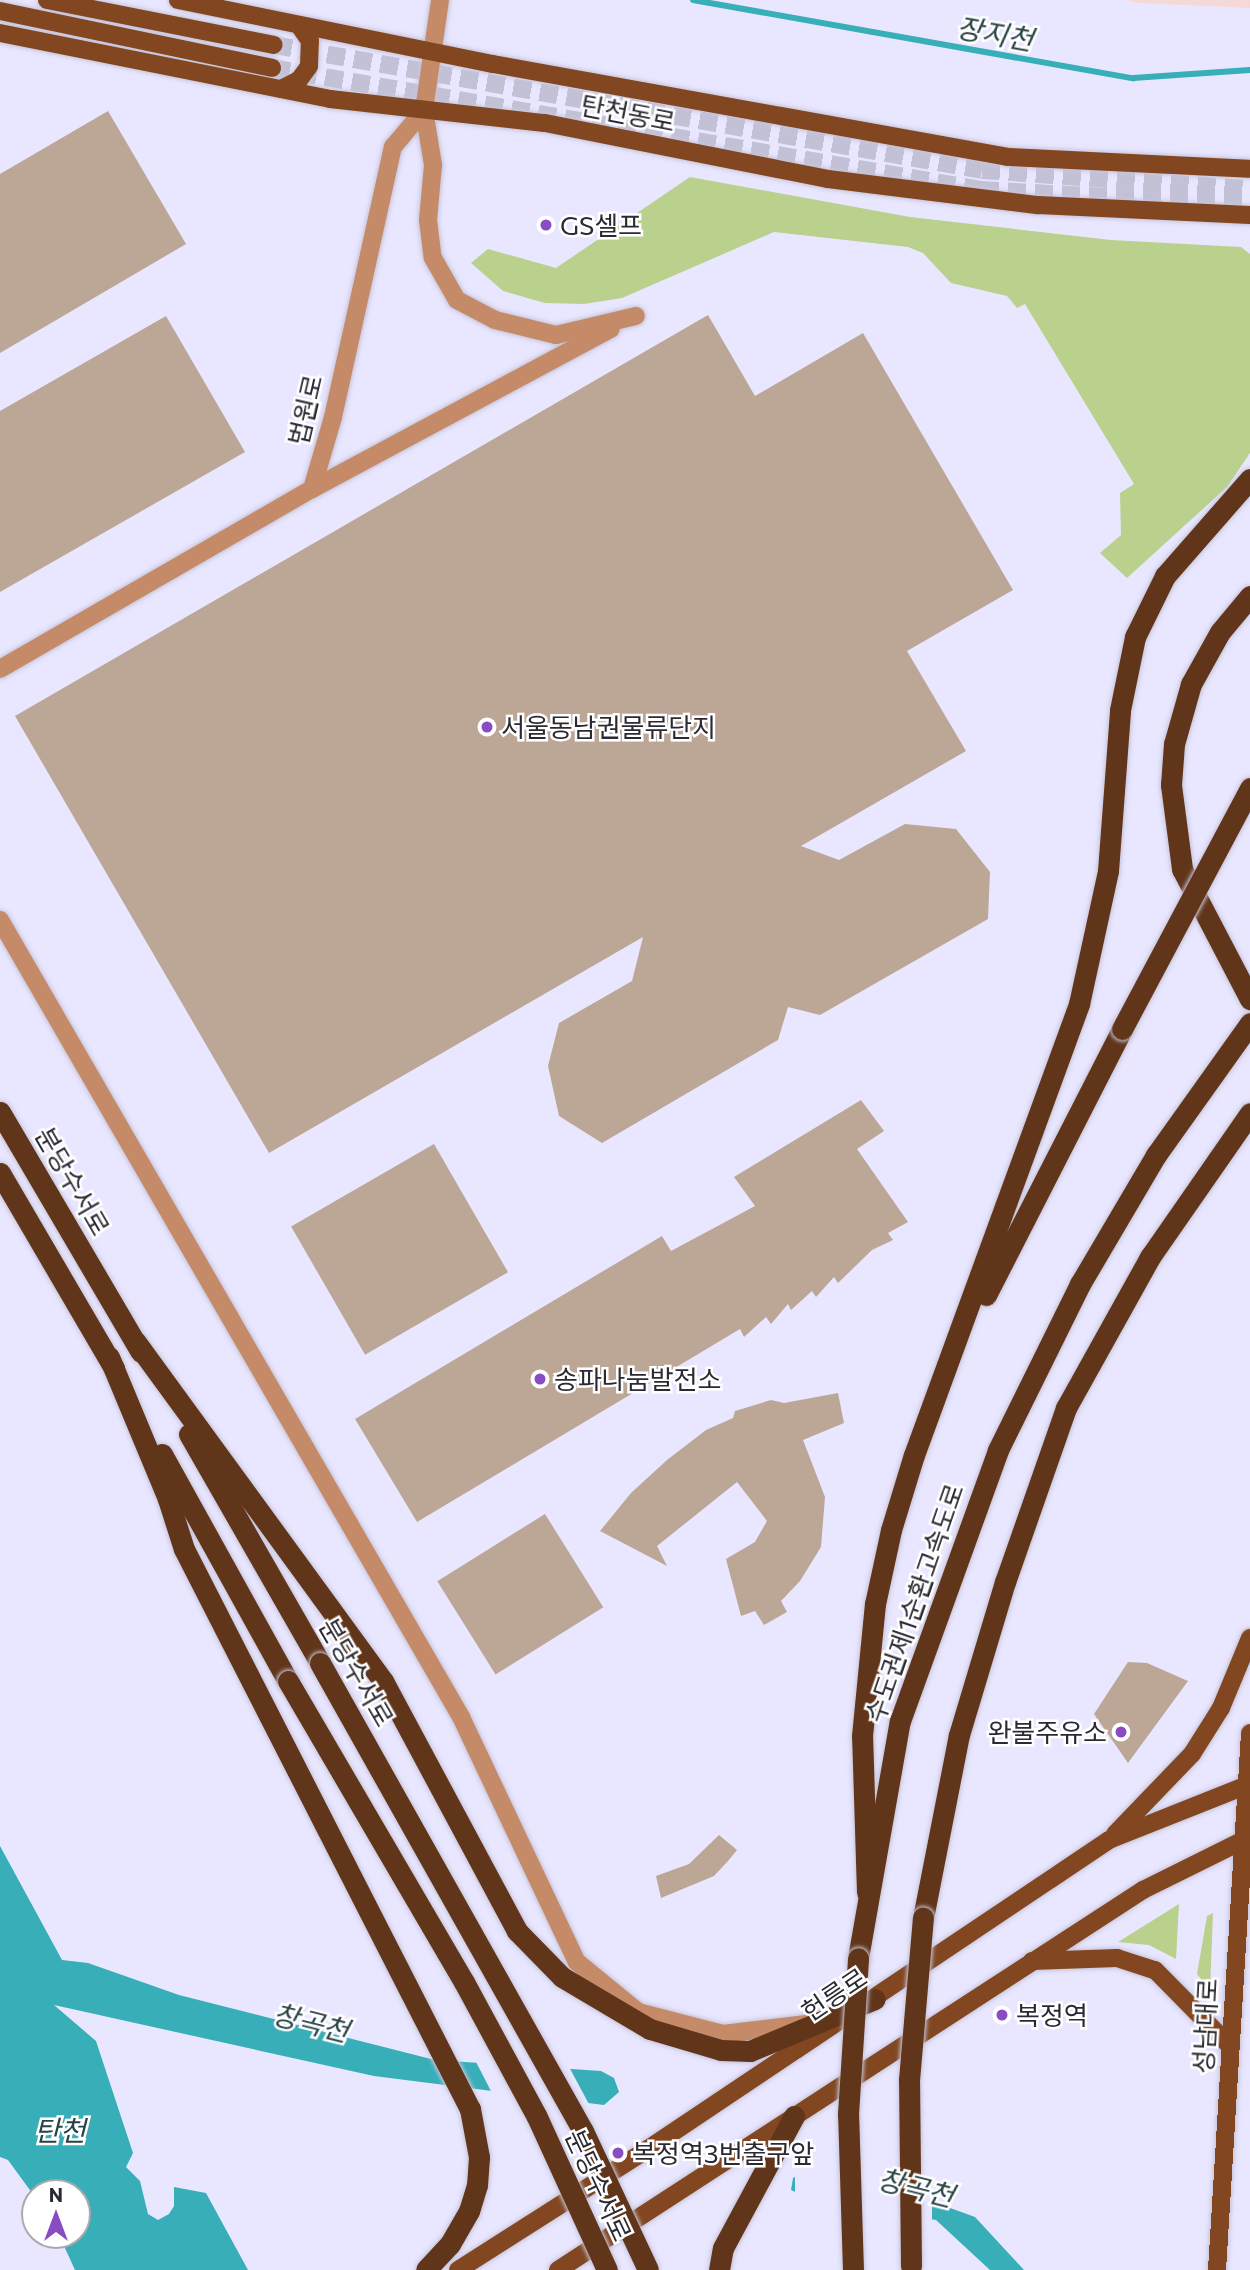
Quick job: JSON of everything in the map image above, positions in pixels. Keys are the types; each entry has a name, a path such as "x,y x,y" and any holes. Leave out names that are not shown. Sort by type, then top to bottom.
{"highway":[{"path":"867,1892 862,1735 874,1613 897,1509 1079,1004 1108,870 1120,710 1135,637 1165,576 1250,479"},
{"path":"1250,596 1220,632 1191,684 1174,744 1171,785 1182,869 1250,999"},
{"path":"945,1372 1250,788"},
{"name":"수도권제1순환고속도로","path":"853,2270 848,2114 858,1958 867,1892 900,1721 998,1450 1080,1284 1156,1155 1250,1023"},
{"name":"분당수서로","path":"0,1112 320,1663 583,2131 648,2270"},
{"path":"911,2268 909,2080 923,1919 959,1735 1005,1583 1066,1408 1150,1257 1246,1119"},
{"name":"분당수서로","path":"0,1173 108,1357 288,1681 464,1982 537,2117 607,2270"},
{"path":"135,1341 383,1681 517,1931 562,1977 650,2029 721,2050 750,2051 874,1999"},
{"path":"108,1357 168,1499 184,1549 458,2083 477,2133 479,2157 469,2211 450,2244 426,2270"},
{"path":"719,2270 723,2248 794,2116"}],"main road":[{"path":"47,0 274,45"},
{"name":"탄천동로","path":"178,0 1008,157 1250,169"},
{"path":"0,11 272,68"},
{"path":"281,89 299,80 309,66 310,41 299,25"},
{"name":"탄천동로","path":"0,33 281,89 424,110 545,123 841,180 1038,205 1250,215"},
{"path":"1110,1840 1192,1754 1221,1708 1250,1638"},
{"name":"성남대로","path":"1217,2270 1246,1839 1250,1733"},
{"name":"헌릉로","path":"458,2270 874,1999 1110,1840 1248,1785"},
{"path":"558,2270 1143,1890 1246,1839"},
{"path":"1032,1961 1117,1958 1155,1970 1230,2046"}],"street":[{"path":"0,669 312,489 636,316 556,335 495,320 457,300 433,258 428,220 433,164 424,110 440,0"},
{"name":"법원로","path":"312,489 333,417 393,146 424,110"},
{"path":"0,920 461,1717 577,1962 638,2012 723,2034 820,2022"}],"shaded area":[{"path":"1126,0 1250,0 1250,8 1140,3"}],"green space":[{"path":"690,177 910,217 1111,240 1241,247 1250,254 1250,453 1227,487 1127,578 1100,553 1121,535 1120,493 1134,484 1025,304 1017,308 1007,296 951,283 923,253 908,247 774,232 622,298 584,304 545,303 503,291 471,263 488,249 556,268"},
{"path":"1179,1904 1176,1959 1149,1945 1118,1942"},
{"path":"1213,1913 1210,1991 1197,1974 1207,1916"}],"water":[{"name":"탄천","path":"0,1846 62,1960 88,1963 179,1995 435,2060 601,2071 614,2078 619,2092 604,2105 374,2076 54,2005 96,2041 133,2153 126,2167 140,2181 148,2214 158,2220 169,2214 174,2206 174,2187 206,2193 248,2270 75,2270 65,2249 91,2249 91,2179 22,2179 8,2160 0,2157"},
{"path":"821,2161 975,2217 1024,2270 990,2270 936,2220 806,2197 791,2190 793,2178"}],"pier":[{"path":"475,2060 568,2065 590,2106 493,2095"},
{"path":"822,2157 932,2198 932,2222 795,2196 795,2172"}],"building":[{"path":"108,111 186,244 0,353 0,174"},
{"name":"서울동남권물류단지","path":"708,315 755,396 863,333 1013,590 907,651 966,751 801,846 839,860 905,824 956,829 990,872 988,919 820,1015 788,1007 778,1040 602,1143 559,1116 548,1066 559,1023 632,981 643,937 269,1153 15,716"},
{"path":"166,316 245,452 0,592 0,411"},
{"name":"송파나눔발전소","path":"861,1100 884,1131 857,1149 908,1222 888,1233 893,1240 872,1250 838,1283 834,1277 816,1297 812,1291 791,1310 788,1304 771,1324 766,1317 744,1337 740,1329 417,1522 355,1419 662,1236 671,1251 755,1206 734,1177"},
{"path":"434,1144 508,1272 365,1355 291,1226"},
{"path":"838,1393 844,1423 803,1440 825,1497 821,1547 800,1581 781,1601 787,1612 764,1625 755,1611 741,1616 726,1559 755,1542 767,1521 737,1482 657,1546 667,1566 600,1531 631,1493 667,1460 706,1430 733,1418 735,1411 771,1400 784,1403"},
{"path":"545,1514 603,1607 496,1675 437,1581"},
{"path":"1128,1662 1147,1663 1188,1681 1128,1763 1094,1714"},
{"path":"719,1835 737,1850 728,1861 714,1876 661,1898 656,1876 689,1864"}],"waterway":[{"name":"장지천","path":"693,0 1133,78 1250,70"}],"tunnel":[{"path":"274,45 982,170 1250,189"},
{"path":"272,68 981,190 1250,205"}],"place":[{"name":"GS셀프","path":"546,225"},
{"name":"서울동남권물류단지","path":"487,727"},
{"name":"송파나눔발전소","path":"540,1379"},
{"name":"완불주유소","path":"1121,1732"},
{"name":"복정역","path":"1002,2015"},
{"name":"복정역3번출구앞","path":"618,2153"}],"water label":[{"name":"창곡천","path":"311,2022"},
{"name":"창곡천","path":"916,2187"}]}
